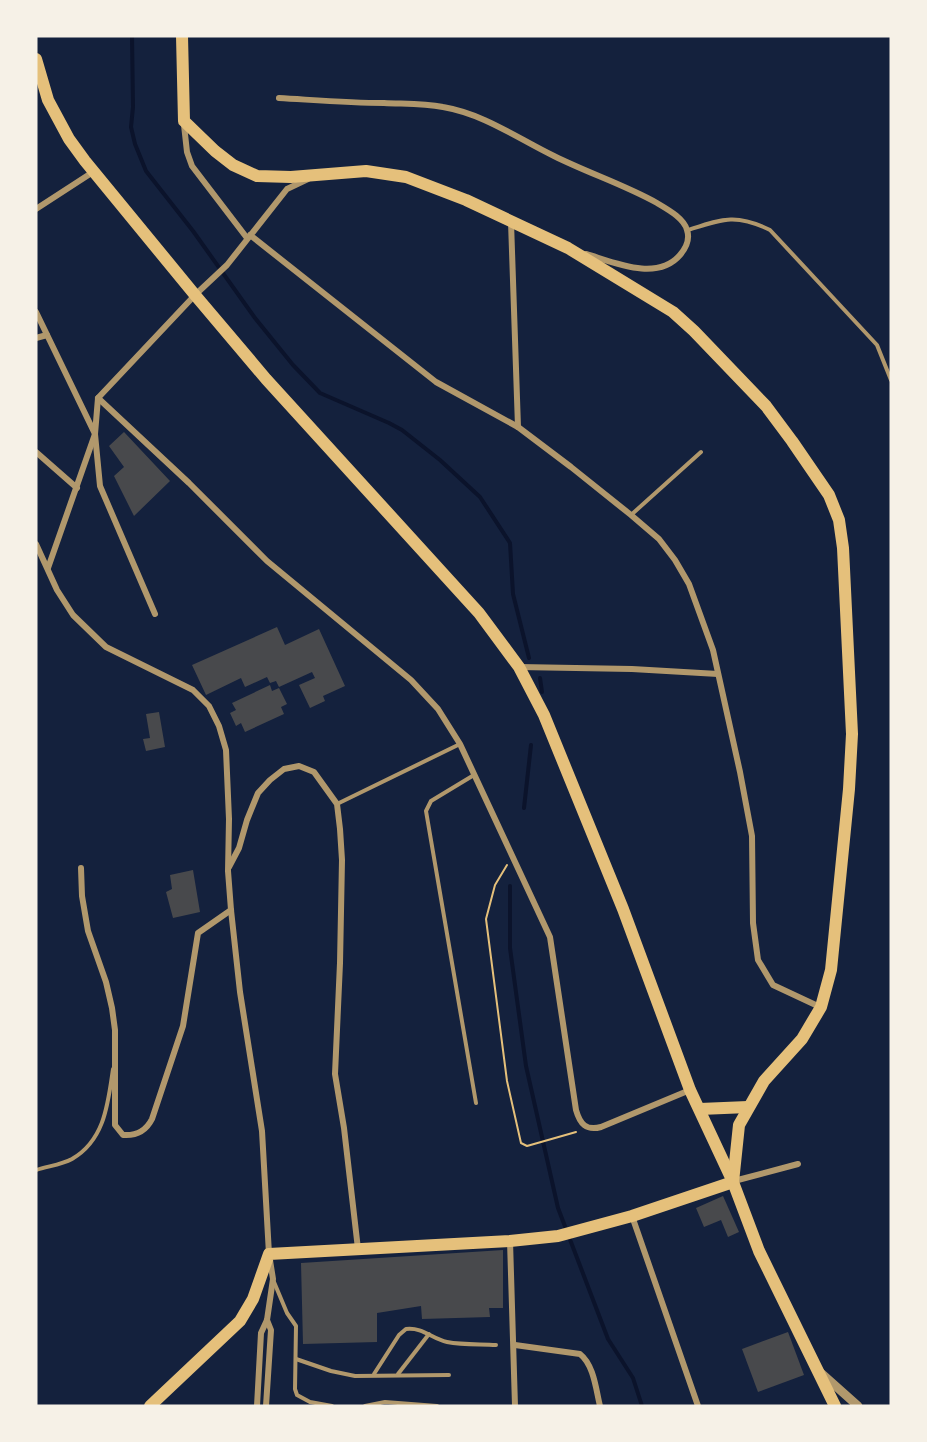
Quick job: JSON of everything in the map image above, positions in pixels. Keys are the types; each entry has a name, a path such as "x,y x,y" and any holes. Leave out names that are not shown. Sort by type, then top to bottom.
{"main road":[{"path":"182,36 184,121 232,165 256,176 291,177 366,171 406,177 466,200 568,248 673,312 694,330 766,406 829,495 839,520 845,573 852,734 849,789 831,970 821,1007 802,1038 764,1081 739,1125 733,1182"},
{"path":"36,59 48,100 69,139 94,171 266,379 479,613 519,667 544,715 623,909 690,1090 733,1182 759,1251 835,1406"},
{"path":"700,1109 748,1107"},
{"path":"153,1405 240,1321 253,1299 269,1254 510,1241 558,1236 584,1230 733,1182"}],"street":[{"path":"279,98 417,103 469,113 493,123 578,168 658,204 683,221 688,230 687,243 676,259 656,268 646,269 626,265 568,248"},
{"path":"184,121 187,152 192,166 248,236 436,382 518,427 631,514 659,539 675,560 689,584 713,650 740,772 752,836 753,924 758,960 772,985 821,1007"},
{"path":"36,209 94,171"},
{"path":"155,614 100,486 95,434 98,398 227,264 287,189 319,174"},
{"path":"511,222 518,427"},
{"path":"36,312 95,434 48,568"},
{"path":"36,338 47,335"},
{"path":"98,398 189,483 267,561 411,680 438,709 460,744 550,937 576,1110 581,1124 595,1129 690,1090"},
{"path":"36,452 77,488"},
{"path":"36,544 57,590 73,615 90,634 106,647 193,690 209,706 219,726 226,750 231,910 240,992 262,1131 269,1254 273,1279 267,1320 261,1333 256,1406"},
{"path":"519,667 632,669 718,674"},
{"path":"228,871 258,793 284,769 299,766 314,772 337,804 342,860 335,1074 344,1128 358,1249"},
{"path":"81,868 82,896 88,931 106,982 112,1008 115,1030 115,1125 123,1135 133,1136 143,1131 152,1119 183,1026 198,933 231,910"},
{"path":"733,1182 798,1164"},
{"path":"632,1215 698,1406"},
{"path":"510,1241 516,1406"},
{"path":"266,1406 271,1330 267,1320"},
{"path":"515,1345 580,1354 590,1368 600,1406"},
{"path":"819,1371 858,1406"}],"lane":[{"path":"688,230 722,219 750,220 770,230 877,345 891,380"},
{"path":"631,514 702,452"},
{"path":"337,804 460,744"},
{"path":"474,775 431,801 426,811 476,1103"},
{"path":"36,1170 71,1160 92,1142 104,1121 114,1059"},
{"path":"273,1279 287,1313 296,1326 295,1389 297,1395 310,1402 332,1406"},
{"path":"374,1375 399,1335 406,1329 421,1330 452,1343 496,1345"},
{"path":"397,1375 429,1334"},
{"path":"296,1359 331,1371 355,1376 449,1375"},
{"path":"365,1406 385,1402 437,1406"}],"path":[{"path":"513,856 495,885 486,919 507,1081 521,1143 527,1146 587,1128"}],"building":[{"path":"124,432 170,481 134,516 114,476 124,467 109,446"},
{"path":"277,627 285,645 319,629 345,686 323,696 325,701 310,708 299,685 315,678 312,672 279,687 276,681 270,683 267,677 245,687 241,678 206,695 192,665"},
{"path":"270,685 272,691 279,688 287,704 281,707 284,714 245,732 241,723 236,726 230,713 236,710 232,703"},
{"path":"159,712 165,747 146,751 143,739 150,738 146,714"},
{"path":"193,870 200,912 173,918 166,892 172,889 170,875"},
{"path":"723,1196 739,1232 728,1237 721,1220 704,1227 696,1208"},
{"path":"503,1250 503,1308 489,1308 490,1317 422,1319 421,1306 377,1313 377,1342 303,1344 301,1263"},
{"path":"788,1332 804,1375 758,1392 742,1349"}],"waterway":[{"path":"132,36 131,127 146,171 193,231 255,318 293,365 320,393 402,430 440,460 480,497 510,543 513,594 529,658"},
{"path":"540,678 542,692"},
{"path":"524,808 531,745"},
{"path":"510,886 510,948 526,1066 558,1208 608,1339 633,1378 642,1406"}]}
